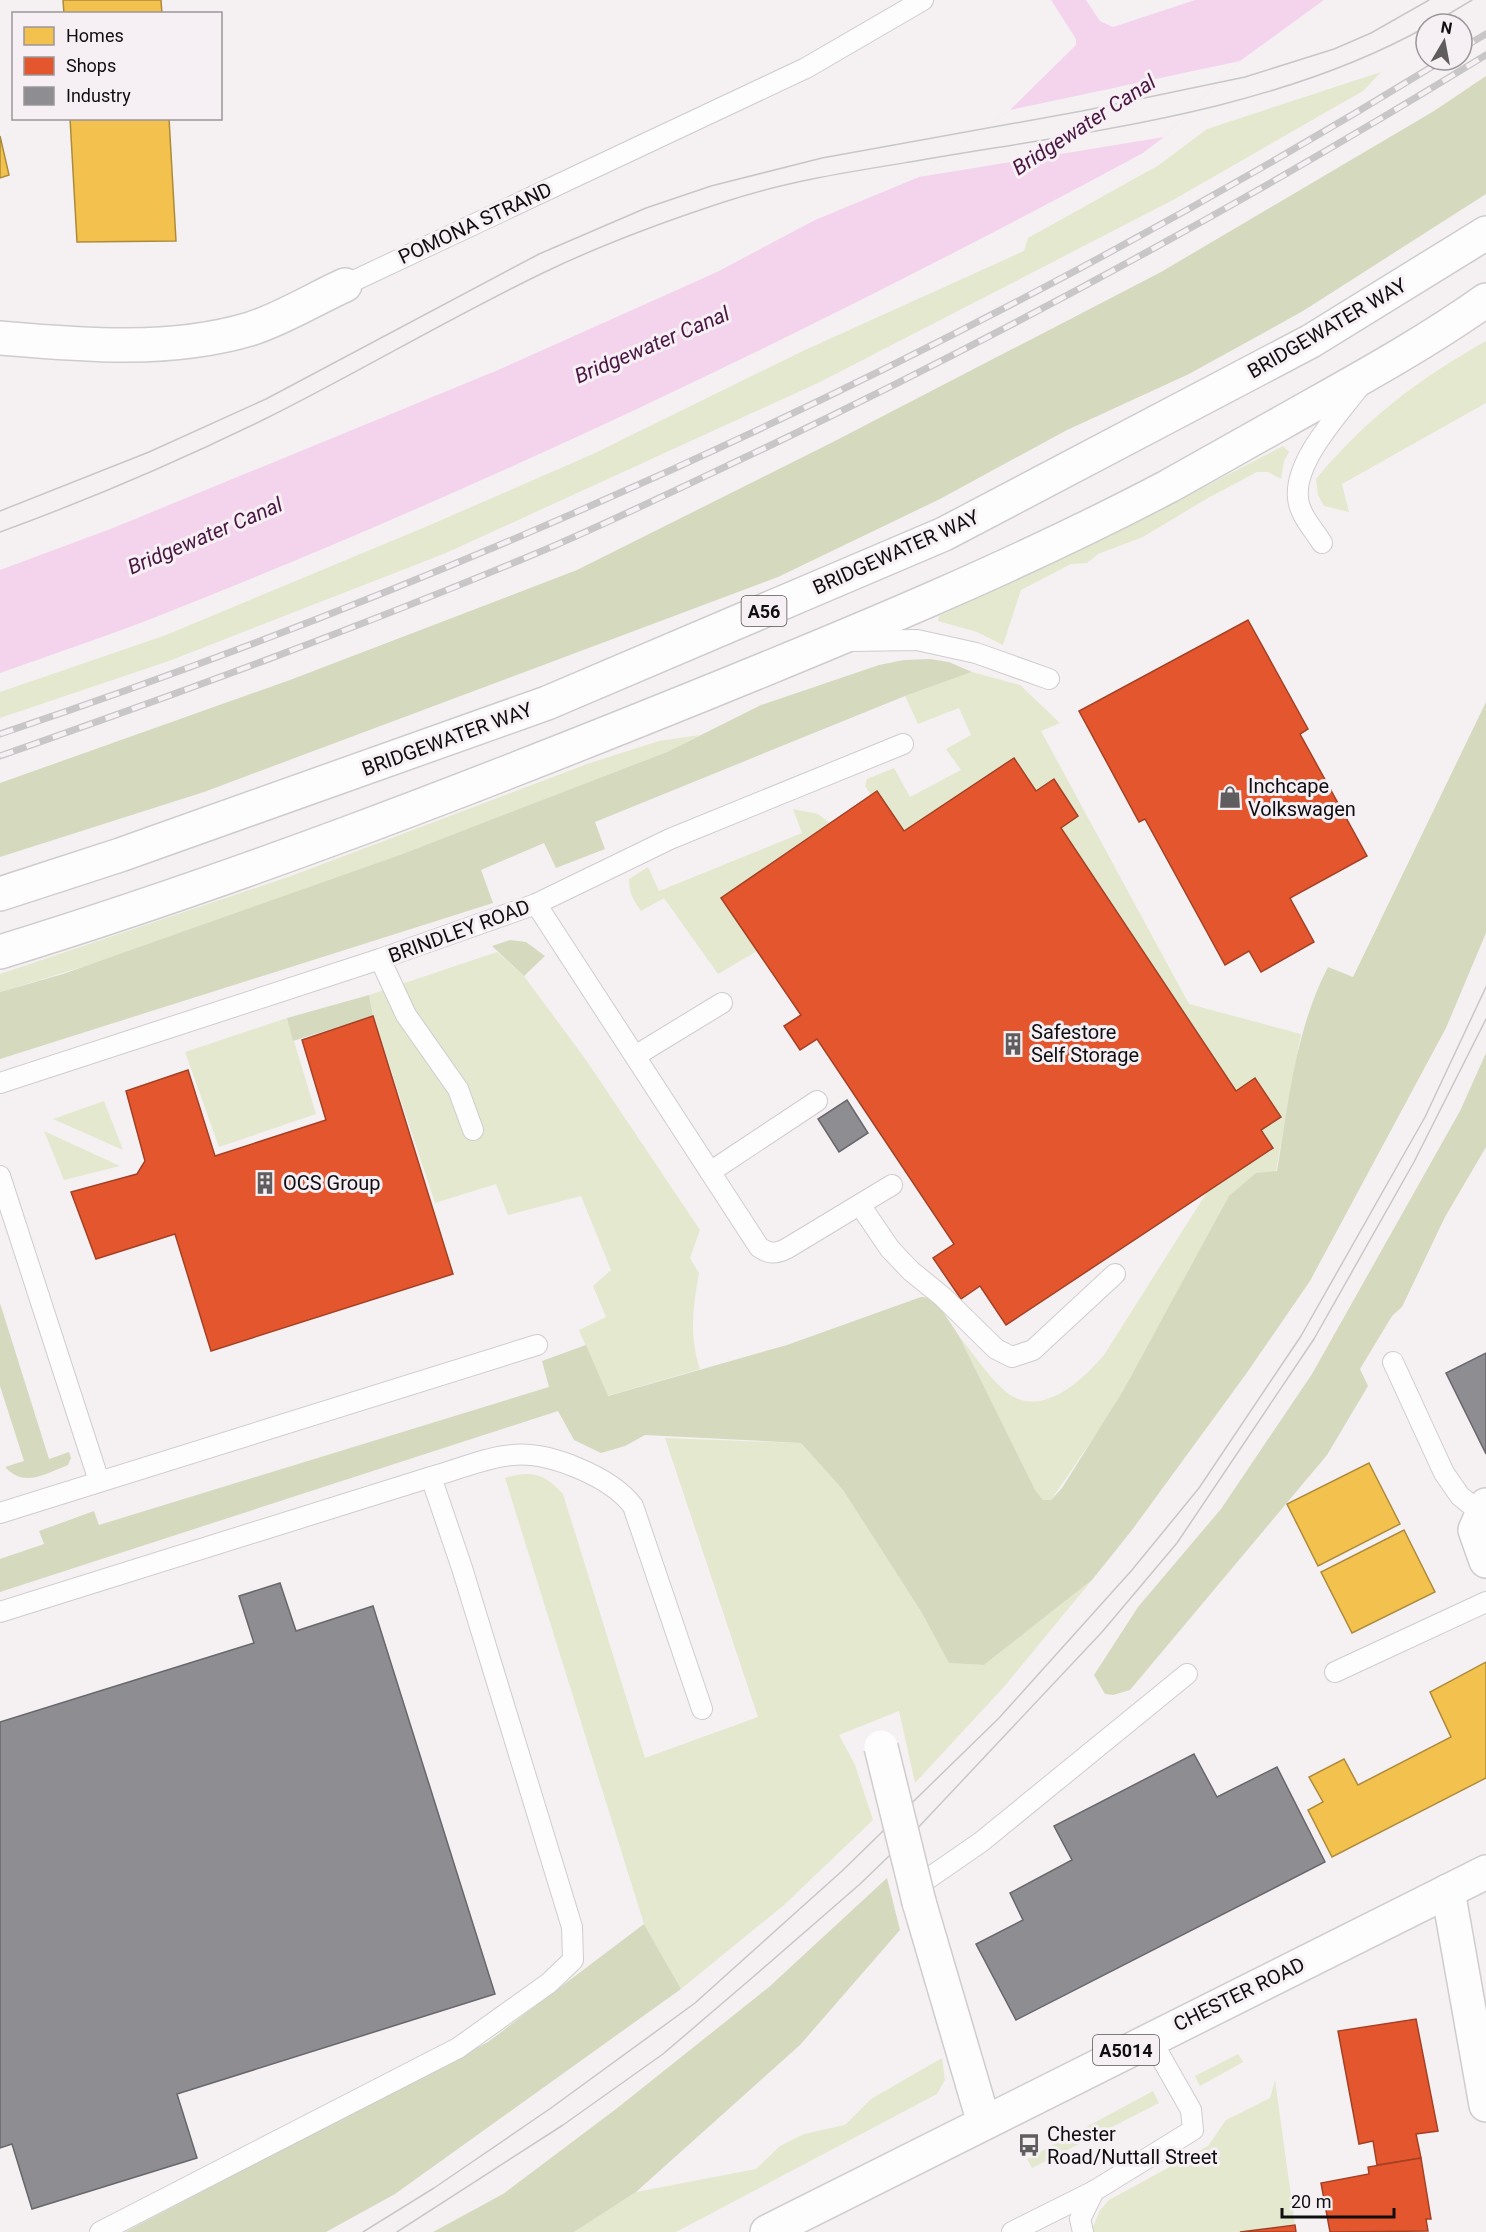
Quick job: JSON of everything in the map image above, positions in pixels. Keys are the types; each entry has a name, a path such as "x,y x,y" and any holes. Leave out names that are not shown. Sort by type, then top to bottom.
{"main road":[{"name":"BRIDGEWATER WAY","path":"0,894 120,855 547,703 944,534 1311,341 1486,233"},
{"name":"POMONA STRAND","path":"0,338 62,343 175,345 251,329 345,285"},
{"path":"0,951 159,900 559,753 833,641 1002,567 1168,486 1433,338 1486,300"},
{"path":"1483,1509 1475,1530 1486,1561"},
{"path":"881,1747 918,1895 984,2122"},
{"name":"CHESTER ROAD","path":"767,2232 1150,2038 1486,1872"},
{"path":"1448,1891 1486,2105"}],"lane":[{"name":"POMONA STRAND","path":"345,285 806,68 923,0"},
{"path":"1322,543 1302,511 1298,498 1304,463 1369,374"},
{"path":"833,641 916,640 976,653 1049,680"},
{"name":"BRINDLEY ROAD","path":"0,1083 380,959 536,904 669,839 903,744"},
{"path":"536,904 759,1247 766,1252 777,1253 786,1249 892,1185"},
{"path":"380,959 406,1015 458,1089 473,1130"},
{"path":"635,1056 722,1003"},
{"path":"710,1172 817,1101"},
{"path":"0,1176 99,1481"},
{"path":"860,1205 890,1249 911,1272 943,1297 996,1349 1012,1357 1033,1350 1115,1274"},
{"path":"0,1513 537,1345"},
{"path":"1394,1362 1444,1473 1460,1496 1483,1509"},
{"path":"0,1612 431,1477 512,1455 533,1456 573,1467 606,1483 633,1506 702,1709"},
{"path":"100,2232 458,2048 549,1983 573,1960 572,1927 462,1568 431,1477"},
{"path":"1335,1672 1486,1602"},
{"path":"918,1895 1187,1674"},
{"path":"1012,2232 1094,2191 1192,2130 1191,2110 1150,2038"},
{"path":"1083,2232 1080,2219 1094,2191"}],"green space":[{"path":"1381,72 1363,91 1173,200 820,382 446,553 169,661 0,718 0,692 166,635 593,454 805,350 1024,251 1028,238 1159,165 1207,129"},
{"path":"1486,76 1486,194 1303,311 1189,374 1067,430 940,499 778,577 204,792 0,857 0,783 290,680 577,570 831,443 1161,272 1434,111"},
{"path":"1486,341 1486,403 1342,484 1349,512 1324,506 1318,495 1316,479 1354,437 1415,386"},
{"path":"1283,446 1289,452 1284,461 1281,479 1268,472 1257,472 1143,537 1098,554 1087,563 1071,564 1021,590 1003,645 977,632 938,621 939,616 1127,527"},
{"path":"930,659 949,662 972,672 905,696 595,822 605,849 556,868 544,843 481,870 493,903 0,1059 0,992 63,974 400,855 667,752 761,705 879,665 904,660"},
{"path":"972,672 1020,685 1060,723 1041,731 1189,1004 1301,1034 1276,1171 1051,1500 1043,1500 1035,1491 959,1336 993,1379 1016,1398 1041,1401 1053,1397 1077,1382 1104,1355 1207,1192 1273,1148 1261,1130 1280,1117 1236,1091 1061,828 1078,816 1054,779 1036,791 1014,758 904,831 877,791 871,795 865,786 867,779 894,768 910,797 961,770 946,749 971,735 959,708 918,724 905,696"},
{"path":"1486,702 1486,933 1446,1028 1310,1281 1246,1374 1132,1530 1092,1580 984,1665 949,1663 922,1613 843,1490 801,1443 645,1435 625,1446 601,1453 574,1440 558,1411 0,1592 0,1559 44,1544 39,1531 94,1511 99,1525 549,1387 542,1361 586,1345 608,1396 787,1345 921,1297 934,1298 959,1336 1035,1490 1043,1500 1051,1500 1062,1488 1123,1391 1229,1196 1256,1173 1277,1171 1295,1066 1317,991 1328,967 1353,977"},
{"path":"700,735 667,752 336,879 169,939 0,992 0,974 291,876 587,764 659,741"},
{"path":"793,809 818,814 830,823 721,898 757,951 718,974 664,898 641,911 631,892 629,879 648,867 659,891 802,833"},
{"path":"510,940 526,942 545,956 524,976 492,946"},
{"path":"497,952 524,976 586,1060 700,1230 690,1258 699,1273 693,1333 700,1369 607,1396 579,1330 606,1317 593,1286 611,1270 581,1196 508,1215 496,1184 435,1203 373,1016 369,995"},
{"path":"369,995 373,1016 293,1041 287,1018"},
{"path":"287,1018 316,1114 219,1147 185,1052"},
{"path":"1486,1053 1486,1147 1445,1217 1402,1307 1392,1316 1360,1369 1368,1386 1327,1455 1130,1690 1113,1695 1105,1694 1094,1675 1138,1607 1221,1509 1312,1374 1460,1111"},
{"path":"104,1101 123,1150 53,1119"},
{"path":"44,1131 120,1166 64,1180"},
{"path":"0,1303 49,1459 69,1452 71,1458 68,1465 35,1477 20,1477 5,1467 24,1461 0,1386"},
{"path":"665,1438 801,1443 843,1490 922,1613 950,1663 984,1665 1092,1580 1003,1688 915,1783 899,1711 839,1735 855,1765 873,1820 784,1905 681,1989 644,1924 505,1478 523,1474 537,1475 550,1482 563,1494 645,1758 758,1717"},
{"path":"887,1878 900,1930 800,2045 636,2192 574,2232 433,2232 503,2194 616,2109 769,1987"},
{"path":"644,1924 681,1989 395,2194 326,2232 125,2232 488,2042"},
{"path":"1238,2054 1243,2062 1200,2086 1195,2076"},
{"path":"942,2058 945,2080 937,2094 676,2232 574,2232 636,2192 756,2169 780,2146 804,2134 845,2125 871,2099"},
{"path":"1275,2080 1295,2225 1240,2232 1091,2232 1100,2210 1109,2200 1208,2146 1226,2120 1270,2098"},
{"path":"1153,2091 1159,2103 1032,2168 1027,2159"}],"water":[{"name":"Bridgewater Canal","path":"1051,0 1086,0 1100,21 1113,27 1195,0 1324,0 1240,61 1164,137 1143,153 902,279 659,399 412,511 161,615 0,673 0,570 113,528 498,370 717,272 815,220 919,177 1010,110 1076,45 1076,39"}],"pier":[{"path":"1240,61 1164,137 919,177 1010,110"}],"building: Homes":[{"path":"63,0 161,0 162,12 64,12"},
{"path":"70,120 169,120 176,241 77,242"},
{"path":"0,136 9,175 0,178"},
{"path":"1369,1463 1400,1524 1318,1566 1287,1504"},
{"path":"1404,1530 1435,1592 1352,1633 1321,1572"},
{"path":"1486,1662 1486,1778 1332,1857 1308,1810 1323,1802 1309,1777 1344,1759 1358,1785 1451,1737 1430,1692"}],"building: Shops":[{"name":"Inchcape Volkswagen","path":"1248,620 1308,729 1300,734 1367,856 1290,898 1314,942 1261,972 1249,951 1225,965 1145,819 1139,822 1079,711"},
{"name":"Safestore Self Storage","path":"1014,758 1036,791 1054,779 1078,816 1061,828 1236,1091 1255,1078 1281,1117 1261,1130 1273,1148 1006,1325 980,1286 961,1299 933,1258 954,1244 817,1039 800,1050 784,1026 801,1015 721,898 877,791 904,831"},
{"name":"OCS Group","path":"373,1016 453,1274 211,1351 175,1234 96,1259 71,1192 137,1174 145,1161 126,1091 188,1070 215,1156 326,1120 302,1040"},
{"path":"1416,2019 1438,2131 1416,2134 1421,2158 1377,2165 1373,2141 1359,2144 1338,2031"},
{"path":"1421,2158 1431,2219 1426,2219 1428,2231 1330,2232 1321,2183 1369,2174 1368,2167"},
{"path":"1295,2225 1296,2232 1240,2232"}],"building: Industry":[{"path":"847,1100 868,1133 839,1152 818,1119"},
{"path":"1486,1353 1486,1454 1446,1373"},
{"path":"280,1583 296,1631 373,1606 495,1994 177,2094 197,2158 32,2209 12,2144 0,2148 0,1722 254,1643 239,1596"},
{"path":"1194,1754 1217,1797 1277,1767 1325,1862 1016,2020 976,1944 1023,1920 1010,1893 1072,1860 1054,1826"}],"tram line":[{"path":"0,511 149,452 266,399 539,254 646,208 711,186 822,158 1082,111 1245,77 1334,49 1371,33 1429,0"},
{"path":"1452,12 1472,0"},
{"path":"0,532 102,493 202,449 302,400 545,272 678,217 747,195 816,178 1108,129 1240,100 1305,80 1367,56 1414,33"},
{"path":"363,2232 434,2188 551,2108 695,2003 842,1871 999,1718 1132,1570 1199,1488 1301,1336 1425,1117 1486,987"},
{"path":"397,2232 563,2125 663,2054 860,1884 914,1832 1102,1632 1177,1543 1314,1339 1414,1162 1486,1019"}],"railway":[{"path":"1474,41 1486,34"},
{"path":"0,756 208,682 345,630 604,524 859,402 1042,309 1221,211 1486,55"},
{"path":"0,734 188,668 375,596 559,520 741,438 920,351 1097,259 1271,162 1423,72"}],"place":[{"name":"Inchcape Volkswagen","path":"1230,797"},
{"name":"Safestore Self Storage","path":"1013,1044"},
{"name":"OCS Group","path":"265,1183"},
{"name":"Chester Road/Nuttall Street","path":"1029,2145"}]}
